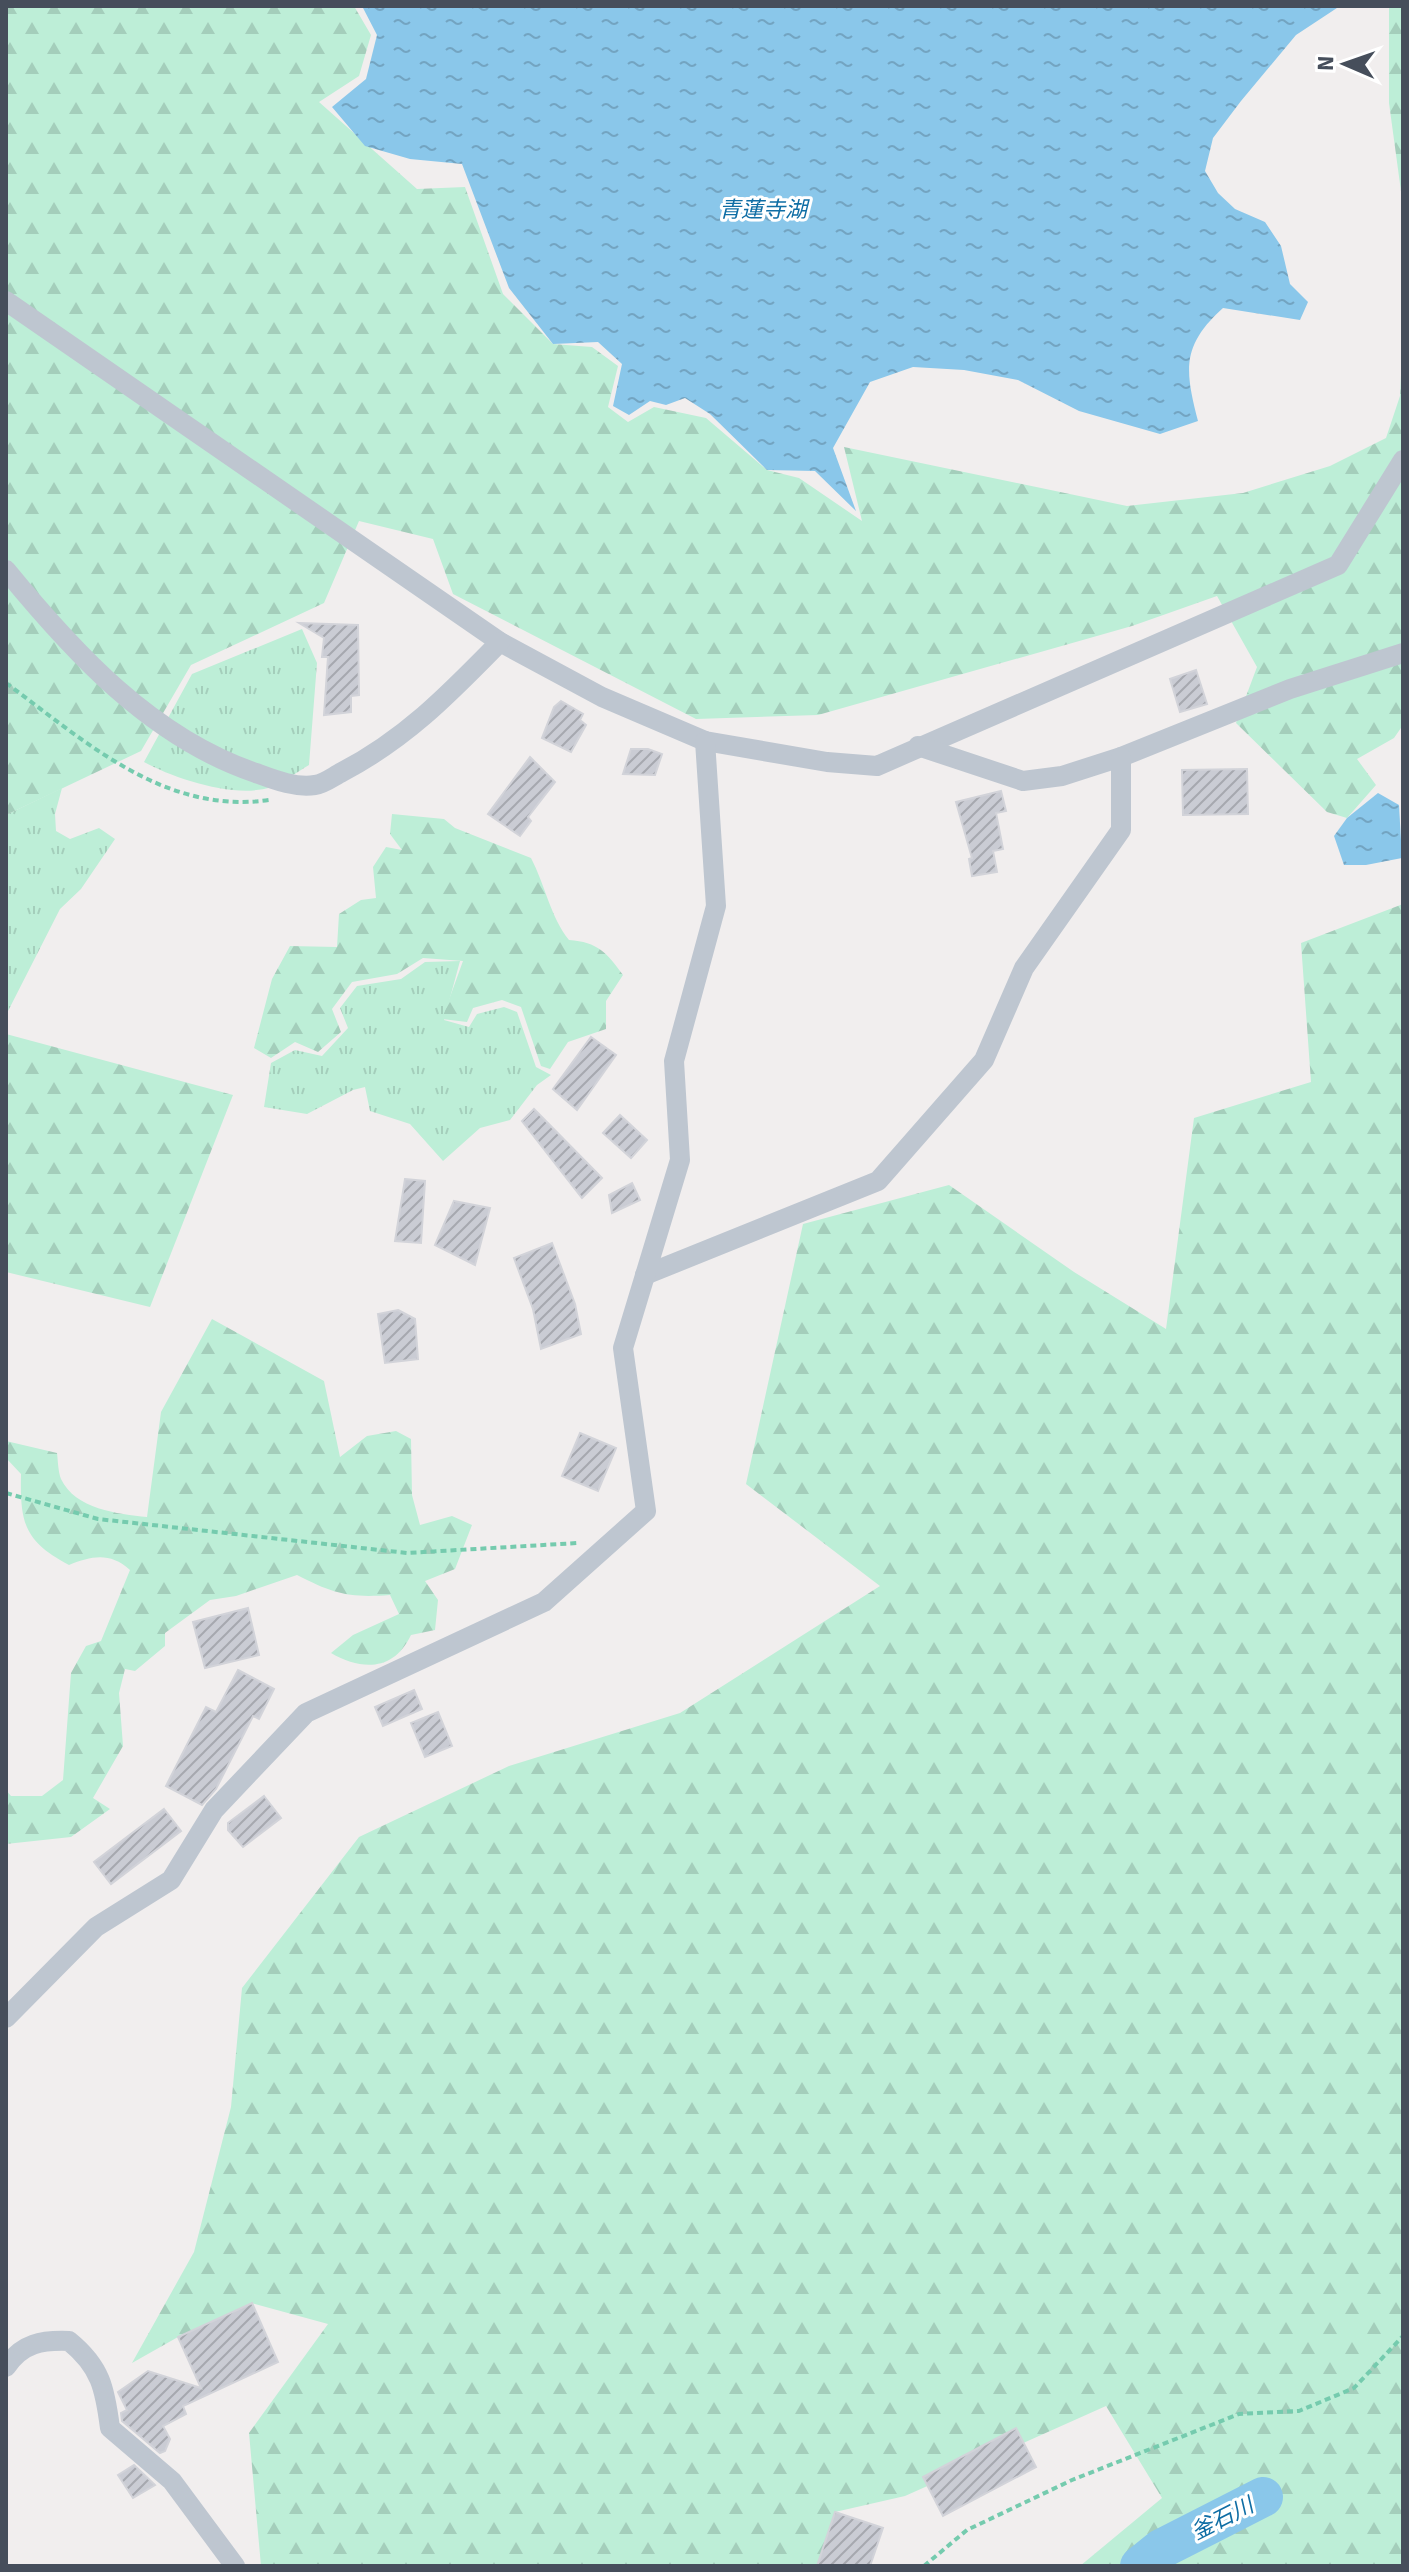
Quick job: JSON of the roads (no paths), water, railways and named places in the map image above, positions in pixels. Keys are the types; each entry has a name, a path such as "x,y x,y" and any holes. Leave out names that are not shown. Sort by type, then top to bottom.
{"street":[{"path":"6,301 500,642 602,697 705,741 827,762 877,766 1338,565 1403,460"},
{"path":"6,570 50,624 127,699 221,761 288,784 317,785 359,763 422,721 500,642"},
{"path":"918,746 1023,781 1062,776 1121,757 1290,689 1403,653"},
{"path":"6,2018 96,1927 171,1880 214,1810 306,1713 544,1602 646,1511 623,1348 680,1160 674,1061 716,906 705,741"},
{"path":"645,1275 878,1181 984,1060 1024,968 1121,830 1121,757"},
{"path":"6,2367 15,2353 34,2342 69,2341 90,2358 106,2393 110,2428 172,2481 235,2566"}],"water":[{"name":"青蓮寺湖","path":"362,6 1340,6 1296,35 1241,101 1213,138 1205,171 1218,193 1235,209 1265,222 1281,246 1290,284 1308,302 1300,320 1223,308 1200,335 1190,360 1189,373 1198,421 1160,434 1079,411 1018,380 964,370 913,367 870,382 833,448 856,511 815,471 767,470 710,414 685,398 666,405 650,401 629,415 613,406 622,364 598,342 553,344 509,288 462,164 410,159 365,146 332,107 366,79 377,35"},
{"path":"1378,793 1399,805 1402,858 1366,865 1344,865 1334,836 1347,818"}],"waterway":[{"name":"釜石川","path":"1140,2566 1161,2549 1263,2497"}]}
